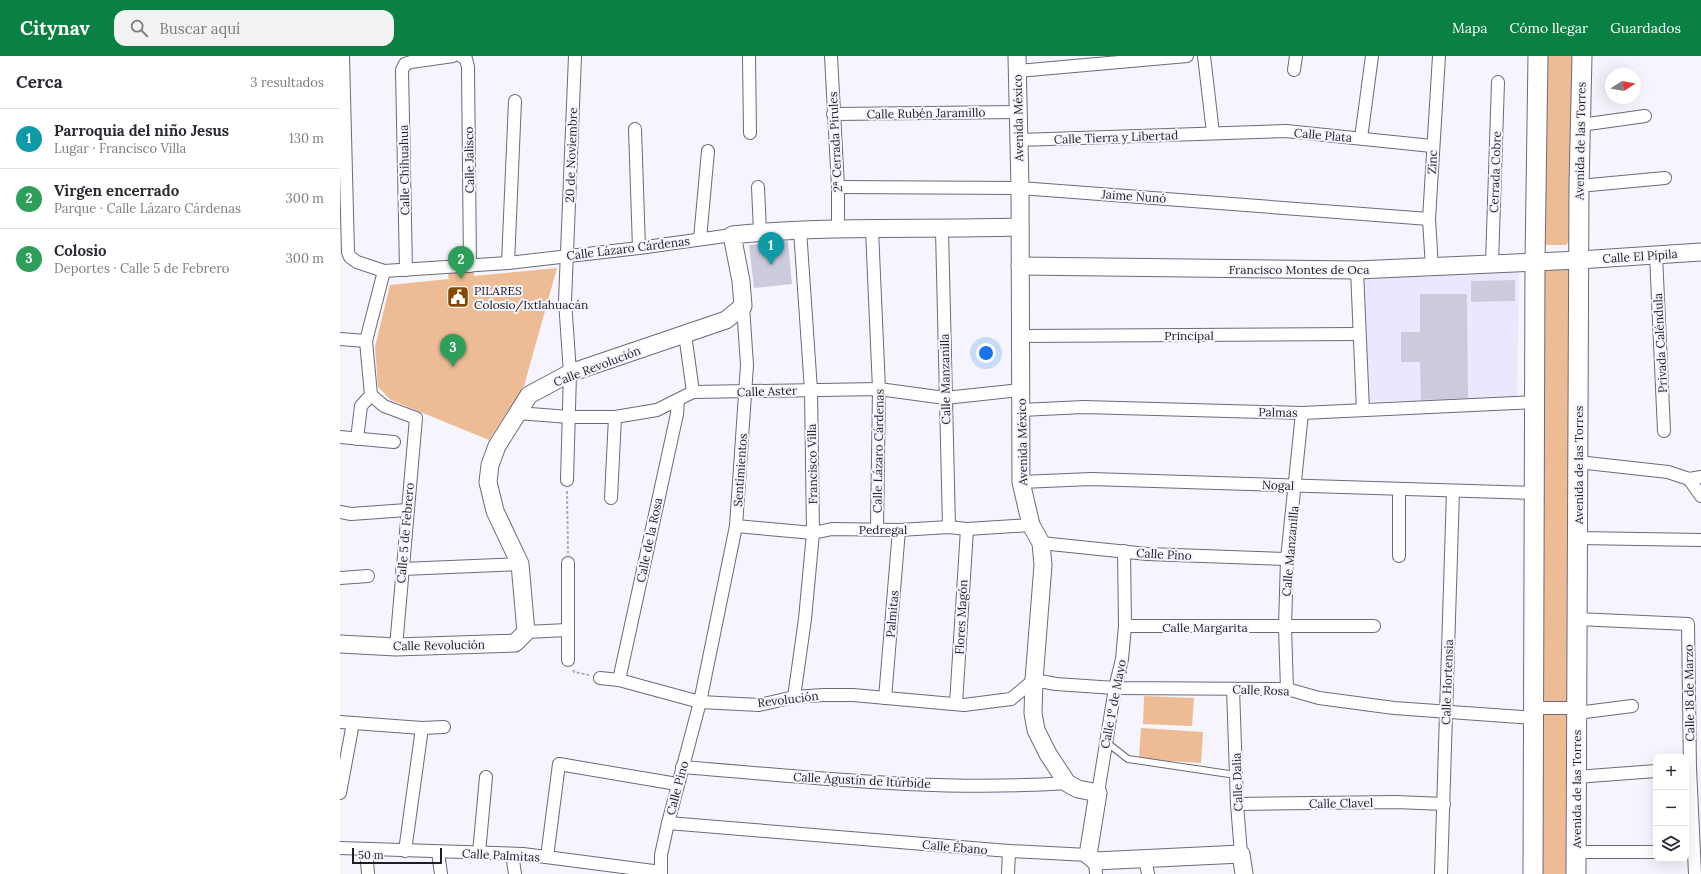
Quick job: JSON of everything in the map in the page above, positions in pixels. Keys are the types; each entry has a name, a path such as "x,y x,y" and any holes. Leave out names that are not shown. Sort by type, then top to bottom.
{"main road":[{"path":"1533,874 1535,713 1535,262 1538,56"},
{"name":"Avenida de las Torres","path":"1576,874 1578,260 1582,56"}],"street":[{"path":"343,56 343,121 348,252 357,262 384,271 366,341 371,395 362,406 357,439"},
{"name":"Calle Chihuahua","path":"406,270 402,70 405,64 411,62 446,56"},
{"name":"Calle Jalisco","path":"461,56 466,59 468,67 470,266"},
{"name":"20 de Noviembre","path":"567,480 570,373 565,301 575,56"},
{"path":"749,56 750,132"},
{"name":"2ª Cerrada Pirules","path":"831,56 838,186 838,228"},
{"path":"1017,63 1186,56"},
{"path":"1204,56 1213,133"},
{"path":"1294,70 1296,56"},
{"path":"1361,138 1372,56"},
{"name":"Zinc","path":"1432,268 1429,219 1432,146 1439,56"},
{"name":"Avenida México","path":"1017,63 1020,188 1021,482 1031,525 1041,543 1043,565 1034,680 1033,713 1036,730 1048,754 1067,783"},
{"name":"Cerrada Cobre","path":"1492,263 1498,82"},
{"path":"508,263 515,101"},
{"name":"Calle Rubén Jaramillo","path":"833,114 1019,112"},
{"path":"1581,125 1645,116"},
{"path":"635,129 639,248"},
{"name":"Calle Plata","path":"1213,133 1286,132 1432,146"},
{"name":"Calle Tierra y Libertad","path":"1019,140 1213,133"},
{"path":"700,238 708,151"},
{"path":"1579,186 1665,178"},
{"name":"Jaime Nunó","path":"838,186 1020,188 1429,219"},
{"path":"758,187 760,232"},
{"name":"Calle Lázaro Cárdenas","path":"384,271 508,263 639,248 732,234 760,232 838,228 872,230 1020,228"},
{"name":"Francisco Villa","path":"794,697 805,619 813,533 811,390 800,230"},
{"name":"Calle Lázaro Cárdenas","path":"872,230 879,388 877,528"},
{"name":"Calle Manzanilla","path":"942,230 949,527"},
{"name":"Sentimientos","path":"700,702 736,526 746,392 746,336 732,234"},
{"name":"Calle El Pípila","path":"1578,260 1701,252"},
{"name":"Privada Caléndula","path":"1656,255 1664,431"},
{"name":"Francisco Montes de Oca","path":"1020,266 1356,270 1432,268 1492,263 1578,260"},
{"path":"1356,270 1363,410"},
{"name":"Calle Revolución","path":"340,644 396,647 515,643 526,632 520,564 495,511 488,482 490,465 497,446 529,395 570,373 726,320 743,306"},
{"path":"685,334 693,392"},
{"name":"Principal","path":"1020,336 1358,334"},
{"path":"340,339 366,341"},
{"name":"Calle Aster","path":"517,413 569,417 615,417 657,410 693,392 879,388 945,398 1021,390"},
{"name":"Calle 5 de Febrero","path":"371,395 384,406 416,418 396,647"},
{"name":"Calle de la Rosa","path":"619,680 677,414 678,400"},
{"name":"Palmas","path":"1021,410 1084,407 1302,413 1535,402"},
{"name":"Calle Manzanilla","path":"1287,689 1285,627 1287,559 1296,485 1302,413"},
{"path":"611,498 615,417"},
{"path":"340,437 394,442"},
{"path":"1578,462 1668,472 1688,479 1701,477"},
{"name":"Nogal","path":"1021,482 1091,479 1535,493"},
{"path":"1688,479 1701,496"},
{"path":"1399,488 1399,556"},
{"name":"Calle Hortensia","path":"1441,874 1453,491"},
{"path":"340,512 351,514 407,510"},
{"name":"Pedregal","path":"736,526 813,533 832,529 877,528 899,530 949,527 967,529 1031,525"},
{"name":"Flores Magón","path":"956,704 967,529"},
{"name":"Palmitas","path":"885,698 899,530"},
{"path":"1577,538 1701,540"},
{"name":"Calle Pino","path":"1041,543 1124,551 1287,559"},
{"name":"Calle 1º de Mayo","path":"1093,863 1098,793 1105,741 1114,688 1122,659 1125,626 1124,551"},
{"path":"568,563 568,660"},
{"path":"402,569 520,564"},
{"path":"340,578 368,576"},
{"name":"Calle 18 de Marzo","path":"1577,619 1688,624 1692,768 1690,852 1695,874"},
{"name":"Calle Margarita","path":"1125,626 1374,626"},
{"path":"526,632 567,630"},
{"name":"Revolución","path":"600,678 619,680 700,702 760,704 794,697 853,695 956,704 1011,699 1034,680"},
{"name":"Calle Rosa","path":"1034,680 1056,684 1114,688 1287,689 1319,698 1371,705 1446,712 1535,713 1632,706"},
{"name":"Calle Dalia","path":"1234,689 1237,804 1244,874"},
{"name":"Calle Pino","path":"661,873 661,855 668,823 677,784 700,702"},
{"path":"340,722 422,728 444,727"},
{"path":"340,792 353,723"},
{"path":"405,851 422,728"},
{"path":"547,857 559,764 677,784"},
{"name":"Calle Agustín de Itúrbide","path":"682,767 893,784 1041,785 1067,783"},
{"path":"1576,777 1653,771"},
{"path":"479,853 486,777"},
{"path":"1067,783 1078,789 1098,793"},
{"name":"Calle Clavel","path":"1237,804 1396,802 1444,804"},
{"name":"Calle Ébano","path":"668,823 1009,851 1093,863 1146,866 1241,854"},
{"name":"Calle Palmitas","path":"340,848 512,854 547,857 661,873"},
{"path":"366,849 368,874"},
{"path":"1008,874 1009,851"},
{"path":"438,852 441,874"},
{"path":"1576,852 1653,852"},
{"path":"512,854 515,874"},
{"path":"582,862 584,874"}],"lane":[{"path":"1105,741 1128,759 1236,775"}],"path":[{"path":"567,480 568,563"},
{"path":"568,660 574,672 600,678"}],"shaded area":[{"path":"1542,56 1573,56 1571,239 1566,245 1541,245"},
{"path":"474,267 474,276 557,268 524,386 489,440 391,400 378,387 375,347 390,285 449,279 447,269"},
{"path":"1568,267 1572,271 1566,874 1536,874 1540,273 1545,268"},
{"path":"1519,268 1517,400 1366,401 1361,275"},
{"path":"1144,696 1194,698 1192,726 1143,724"},
{"path":"1141,728 1203,732 1201,763 1139,759"}],"building":[{"path":"788,241 792,284 754,288 749,245"},
{"path":"1515,280 1515,301 1471,302 1471,281"},
{"path":"1420,294 1467,294 1468,398 1421,400 1420,362 1401,362 1401,332 1420,332"}],"place":[{"name":"Parroquia del niño Jesus","path":"771,265"},
{"name":"Virgen encerrado","path":"461,279"},
{"name":"PILARES Colosio/Ixtlahuacán","path":"458,297"},
{"name":"Colosio","path":"453,367"}]}
